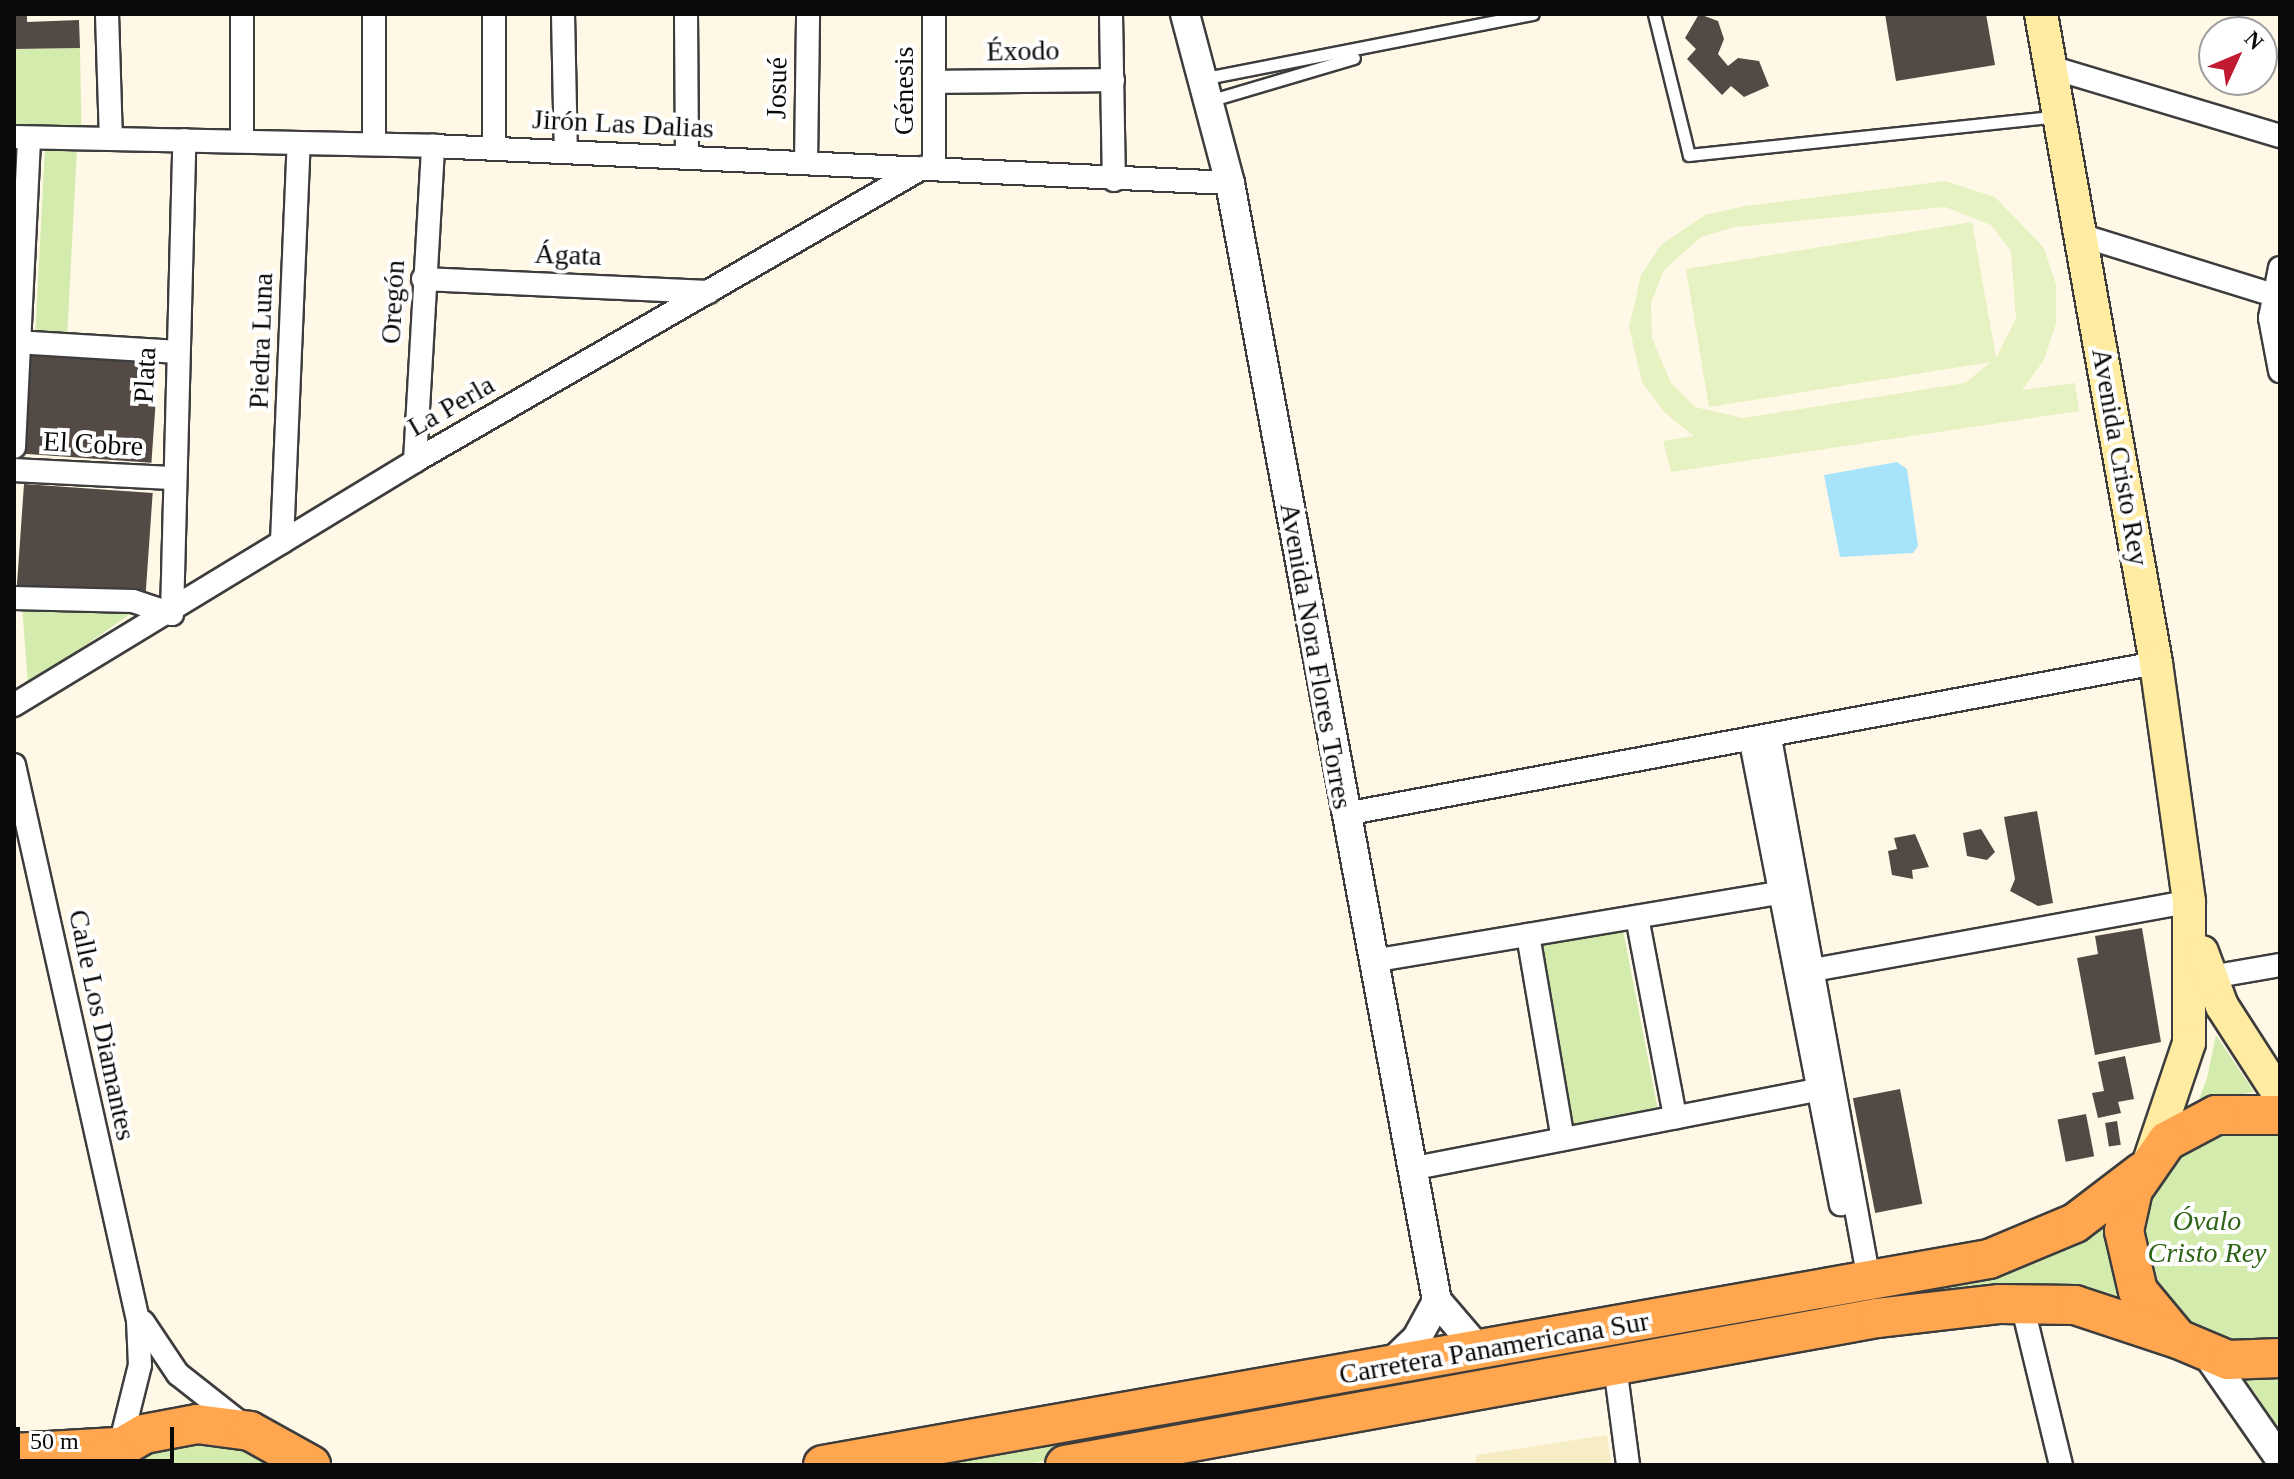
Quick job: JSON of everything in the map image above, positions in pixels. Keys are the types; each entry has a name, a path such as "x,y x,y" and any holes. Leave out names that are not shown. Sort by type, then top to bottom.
{"highway":[{"path":"2280,1115 2216,1115 2190,1126 2145,1167 2124,1231 2130,1272 2148,1310 2193,1346 2280,1358"},
{"name":"Carretera Panamericana Sur","path":"823,1465 1480,1351 1863,1281 2020,1248 2075,1223 2145,1167"},
{"name":"Carretera Panamericana Sur","path":"1065,1465 1877,1318 2022,1304 2075,1305 2193,1346"},
{"path":"1307,1381 1313,1421"},
{"path":"14,1453 109,1452 197,1424 303,1457"}],"main road":[{"name":"Avenida Cristo Rey","path":"2041,14 2156,663 2189,902 2189,1043 2145,1167"},
{"name":"Avenida Cristo Rey","path":"2189,902 2211,977 2280,1096"}],"street":[{"path":"107,14 111,139"},
{"path":"242,14 242,141"},
{"path":"374,14 374,144"},
{"path":"494,14 494,149"},
{"path":"563,14 566,152"},
{"path":"686,14 687,157"},
{"name":"Josué","path":"806,163 808,14"},
{"name":"Génesis","path":"928,168 934,82 934,14"},
{"path":"1111,14 1114,180"},
{"name":"Avenida Nora Flores Torres","path":"1185,14 1209,89 1230,183 1410,1169 1437,1301 1480,1351"},
{"path":"2050,67 2280,136"},
{"name":"Éxodo","path":"934,82 1113,80"},
{"path":"14,447 21,137"},
{"name":"Jirón Las Dalias","path":"21,137 433,146 1230,183"},
{"name":"Plata","path":"172,614 170,478 184,140"},
{"name":"Piedra Luna","path":"282,542 299,143"},
{"name":"Oregón","path":"415,461 433,146"},
{"name":"La Perla","path":"14,705 172,614 415,461 928,168"},
{"path":"2080,235 2271,294"},
{"path":"2280,268 2271,294 2280,371"},
{"name":"Ágata","path":"423,279 709,292"},
{"path":"17,342 176,352"},
{"name":"El Cobre","path":"14,470 170,478"},
{"path":"14,598 133,601 172,614"},
{"path":"1345,814 1760,740 2156,663"},
{"path":"1760,740 1780,893 1818,1090 1863,1281"},
{"path":"1760,740 1813,970 1863,1281"},
{"name":"Calle Los Diamantes","path":"14,765 132,1299 140,1365 109,1452"},
{"path":"1372,961 1780,893"},
{"path":"1813,970 2189,902"},
{"path":"1637,917 1675,1117"},
{"path":"1528,935 1563,1139"},
{"path":"2211,977 2280,965"},
{"path":"1410,1169 1818,1090"},
{"name":"Calle Los Diamantes","path":"132,1299 178,1374 223,1412 303,1457"},
{"path":"1387,1367 1417,1338 1437,1301"},
{"path":"2022,1304 2061,1465"},
{"path":"2193,1346 2280,1459"},
{"path":"1615,1366 1628,1465"}],"lane":[{"path":"1209,89 1533,14"},
{"path":"1654,14 1689,155 2059,116"},
{"path":"1209,89 1377,50"}],"shaded area":[{"path":"1607,1435 1611,1465 1474,1465 1477,1455"}],"green space":[{"path":"80,48 81,125 15,126 14,49"},
{"path":"45,146 77,148 67,336 35,334"},
{"path":"1945,181 1995,197 2044,248 2056,285 2056,323 2044,360 2022,390 2075,383 2079,411 1671,472 1663,441 1694,436 1665,413 1642,382 1629,327 1641,275 1661,245 1705,215 1745,206","holes":["1945,207 1991,225 2011,251 2016,319 1996,358 1972,222 1686,269 1709,407 1991,362 1965,383 1743,418 1695,407 1671,383 1652,338 1651,303 1664,270 1701,237 1734,227"]},
{"path":"22,605 136,610 28,685"},
{"path":"1623,930 1658,1108 1573,1124 1539,946"},
{"path":"2216,1035 2254,1092 2198,1102 2207,1078"},
{"name":"Óvalo Cristo Rey","path":"2273,1124 2280,1126 2280,1349 2226,1351 2152,1300 2136,1213 2186,1140"},
{"path":"2114,1207 2124,1306 1325,1400 1970,1279"},
{"path":"2242,1375 2280,1377 2280,1432 2256,1394"},
{"path":"1291,1397 1289,1417 1022,1465 905,1465"},
{"path":"221,1440 287,1465 114,1465 161,1444"}],"water":[{"path":"1897,462 1907,469 1918,546 1913,553 1840,557 1824,475"}],"building":[{"path":"14,14 27,14 27,22 79,20 80,48 14,49"},
{"path":"1699,14 1718,21 1724,39 1718,54 1728,66 1738,58 1759,61 1769,86 1744,97 1731,86 1722,95 1687,59 1696,49 1685,38"},
{"path":"1885,14 1986,14 1995,65 1896,81"},
{"path":"31,350 159,359 151,463 24,454"},
{"path":"24,484 153,493 146,596 17,587"},
{"path":"2037,811 2053,903 2038,906 2010,891 2015,879 2004,817"},
{"path":"1981,829 1995,852 1987,860 1967,856 1963,833"},
{"path":"1915,834 1929,867 1912,870 1913,879 1892,875 1888,851 1897,849 1894,838"},
{"path":"2142,928 2161,1042 2095,1055 2077,958 2098,954 2095,936"},
{"path":"2125,1056 2134,1099 2118,1102 2121,1113 2098,1118 2092,1093 2104,1091 2098,1062"},
{"path":"1900,1089 1922,1204 1875,1213 1853,1098"},
{"path":"2086,1114 2094,1156 2066,1162 2058,1120"},
{"path":"2117,1121 2121,1145 2109,1147 2105,1123"}]}
